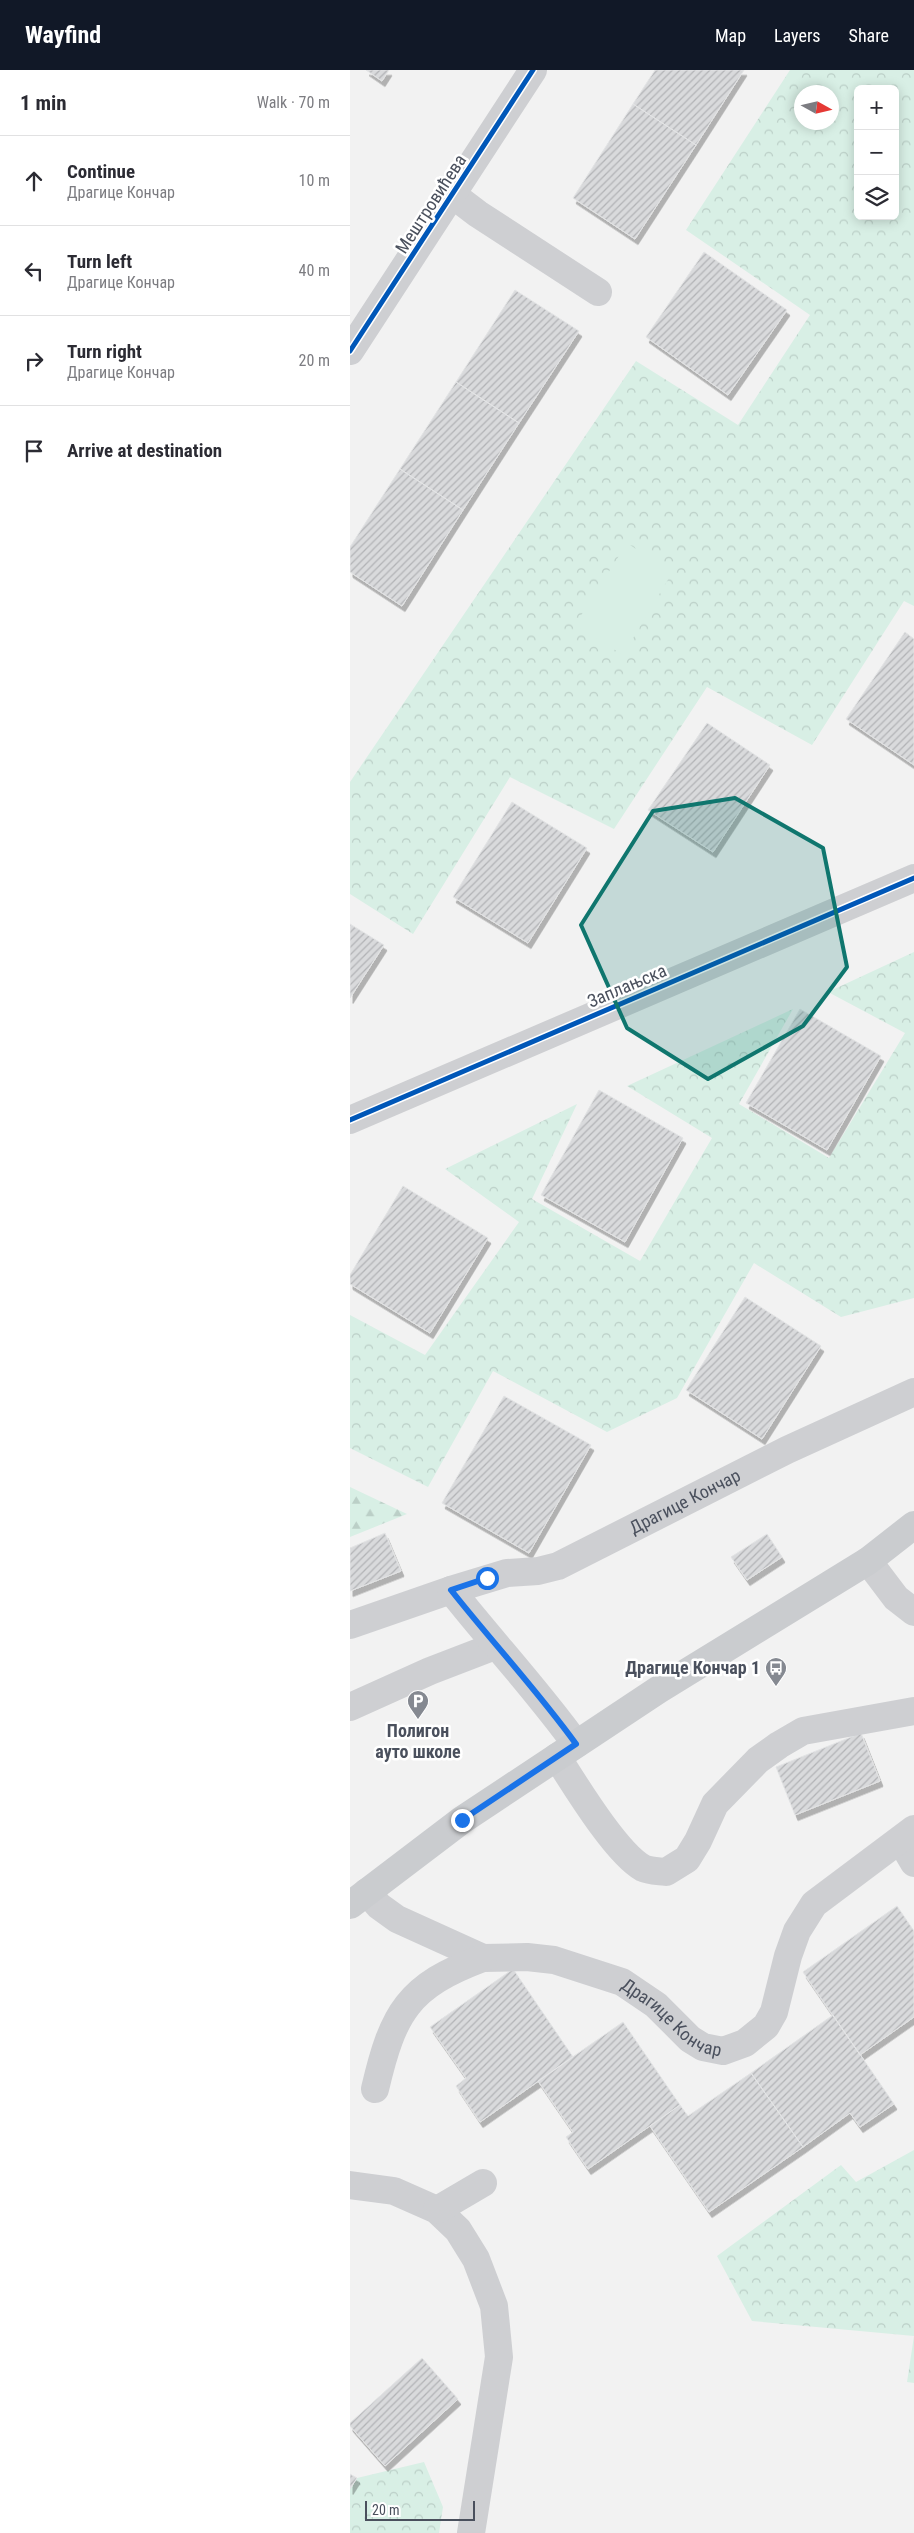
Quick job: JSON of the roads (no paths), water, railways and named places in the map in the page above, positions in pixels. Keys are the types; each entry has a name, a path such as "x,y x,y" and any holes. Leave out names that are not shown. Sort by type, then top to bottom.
{"main road":[{"name":"Драгице Кончар","path":"359,1898 462,1820 658,1690 868,1561 914,1525"}],"street":[{"name":"Мештровићева","path":"350,351 454,195 533,70"},
{"path":"454,195 478,214 598,292"},
{"name":"Заплањска","path":"350,1120 914,878"},
{"name":"Драгице Кончар","path":"350,1625 507,1573 538,1571 558,1566 787,1450 914,1392"},
{"path":"868,1561 896,1598 913,1609"},
{"path":"451,1590 495,1646 548,1704 583,1798 623,1851 644,1868 666,1872 686,1859 698,1841 715,1804 758,1760 779,1745 804,1731 914,1710"},
{"path":"350,1707 430,1671 495,1646"},
{"name":"Драгице Кончар","path":"359,1898 379,1906 397,1919 483,1958 554,1960 622,1982 656,2005 690,2039 703,2047 722,2051 745,2043 766,2026 774,2012 788,1956 797,1931 814,1904 910,1844"},
{"path":"375,2088 389,2038 399,2018 415,1995 452,1970 483,1958"},
{"path":"438,2210 483,2182"},
{"path":"350,2185 394,2191 438,2210 458,2230 476,2259 494,2306 499,2356 471,2533"}],"place":[{"name":"Драгице Кончар 1","path":"776,1687"},
{"name":"Полигон ауто школе","path":"418,1720"}]}
